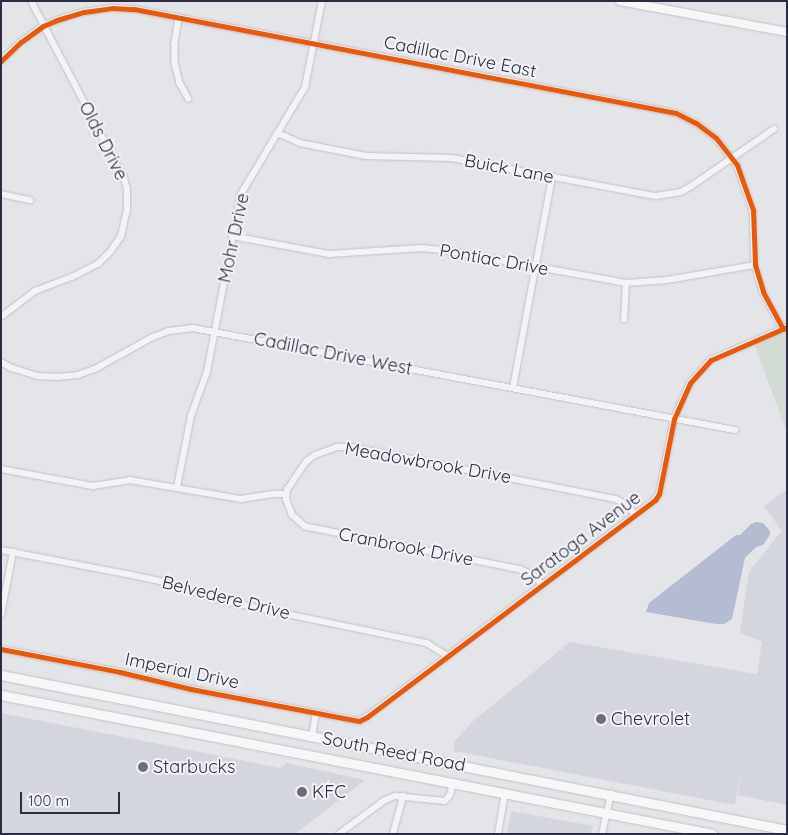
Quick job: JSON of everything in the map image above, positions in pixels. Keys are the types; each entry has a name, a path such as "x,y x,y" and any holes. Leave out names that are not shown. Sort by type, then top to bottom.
{"main road":[{"name":"South Reed Road","path":"1,676 787,830"},
{"name":"South Reed Road","path":"1,695 713,834"}],"street":[{"name":"Olds Drive","path":"1,317 35,291 72,277 98,264 110,252 121,236 127,210 127,189 124,178 30,1"},
{"name":"Mohr Drive","path":"177,487 192,416 207,372 241,194 305,86 322,1"},
{"path":"620,1 787,32"},
{"name":"Cadillac Drive East","path":"1,61 21,42 44,26 84,12 112,8 179,18 664,109 696,123 716,138 733,158 746,186 753,210 755,265 764,292 785,328"},
{"path":"179,18 175,44 176,63 180,82 189,99"},
{"name":"Buick Lane","path":"278,133 300,143 366,156 452,158 640,194 666,195 690,187 774,129"},
{"path":"513,388 552,177"},
{"path":"1,194 30,200"},
{"name":"Pontiac Drive","path":"232,236 329,254 422,248 450,250 626,283 667,280 755,265"},
{"path":"624,320 626,283"},
{"name":"Cadillac Drive West","path":"1,362 12,368 38,376 78,375 97,368 168,331 193,328 735,430"},
{"name":"Saratoga Avenue","path":"356,721 367,717 655,500 659,494 674,419 690,383 712,360 785,328"},
{"name":"Meadowbrook Drive","path":"286,494 291,482 306,462 315,455 336,447 352,447 616,499 626,504 635,514"},
{"path":"1,469 92,486 130,480 241,499 286,494"},
{"name":"Cranbrook Drive","path":"286,494 292,515 305,527 521,570 534,576 542,585"},
{"name":"Belvedere Drive","path":"1,550 168,583 197,595 224,602 427,642 448,656"},
{"path":"1,615 13,552"},
{"name":"Imperial Drive","path":"1,649 356,721"},
{"path":"312,736 316,713"},
{"path":"339,834 384,800 403,796 445,801 450,795 452,783"},
{"path":"498,834 505,793"},
{"path":"602,834 611,794"},
{"path":"393,834 403,796"}],"shaded area":[{"path":"787,327 787,432 753,341"},
{"path":"787,490 787,805 738,795 741,772 735,805 454,751 454,742 471,723 570,642 757,674 762,642 740,633 749,571 782,531 764,506"},
{"path":"1,713 281,768 287,763 365,780 295,834 1,834"},
{"path":"511,811 593,826 591,834 507,834"}],"water":[{"path":"756,522 763,523 770,531 770,535 763,545 756,547 745,558 732,619 724,624 716,624 646,612 649,603 736,535 740,535 751,524"}],"cycle path":[{"path":"1,61 21,42 43,26 57,20 84,12 112,8 134,9 676,113 696,123 716,138 737,165 753,210 755,265 763,292 783,329"},
{"path":"1,649 120,672 191,689 359,721 367,717 655,500 659,494 674,419 690,383 711,360 787,327"}],"place":[{"name":"Chevrolet","path":"601,719"},
{"name":"Starbucks","path":"143,767"},
{"name":"KFC","path":"302,792"}]}
